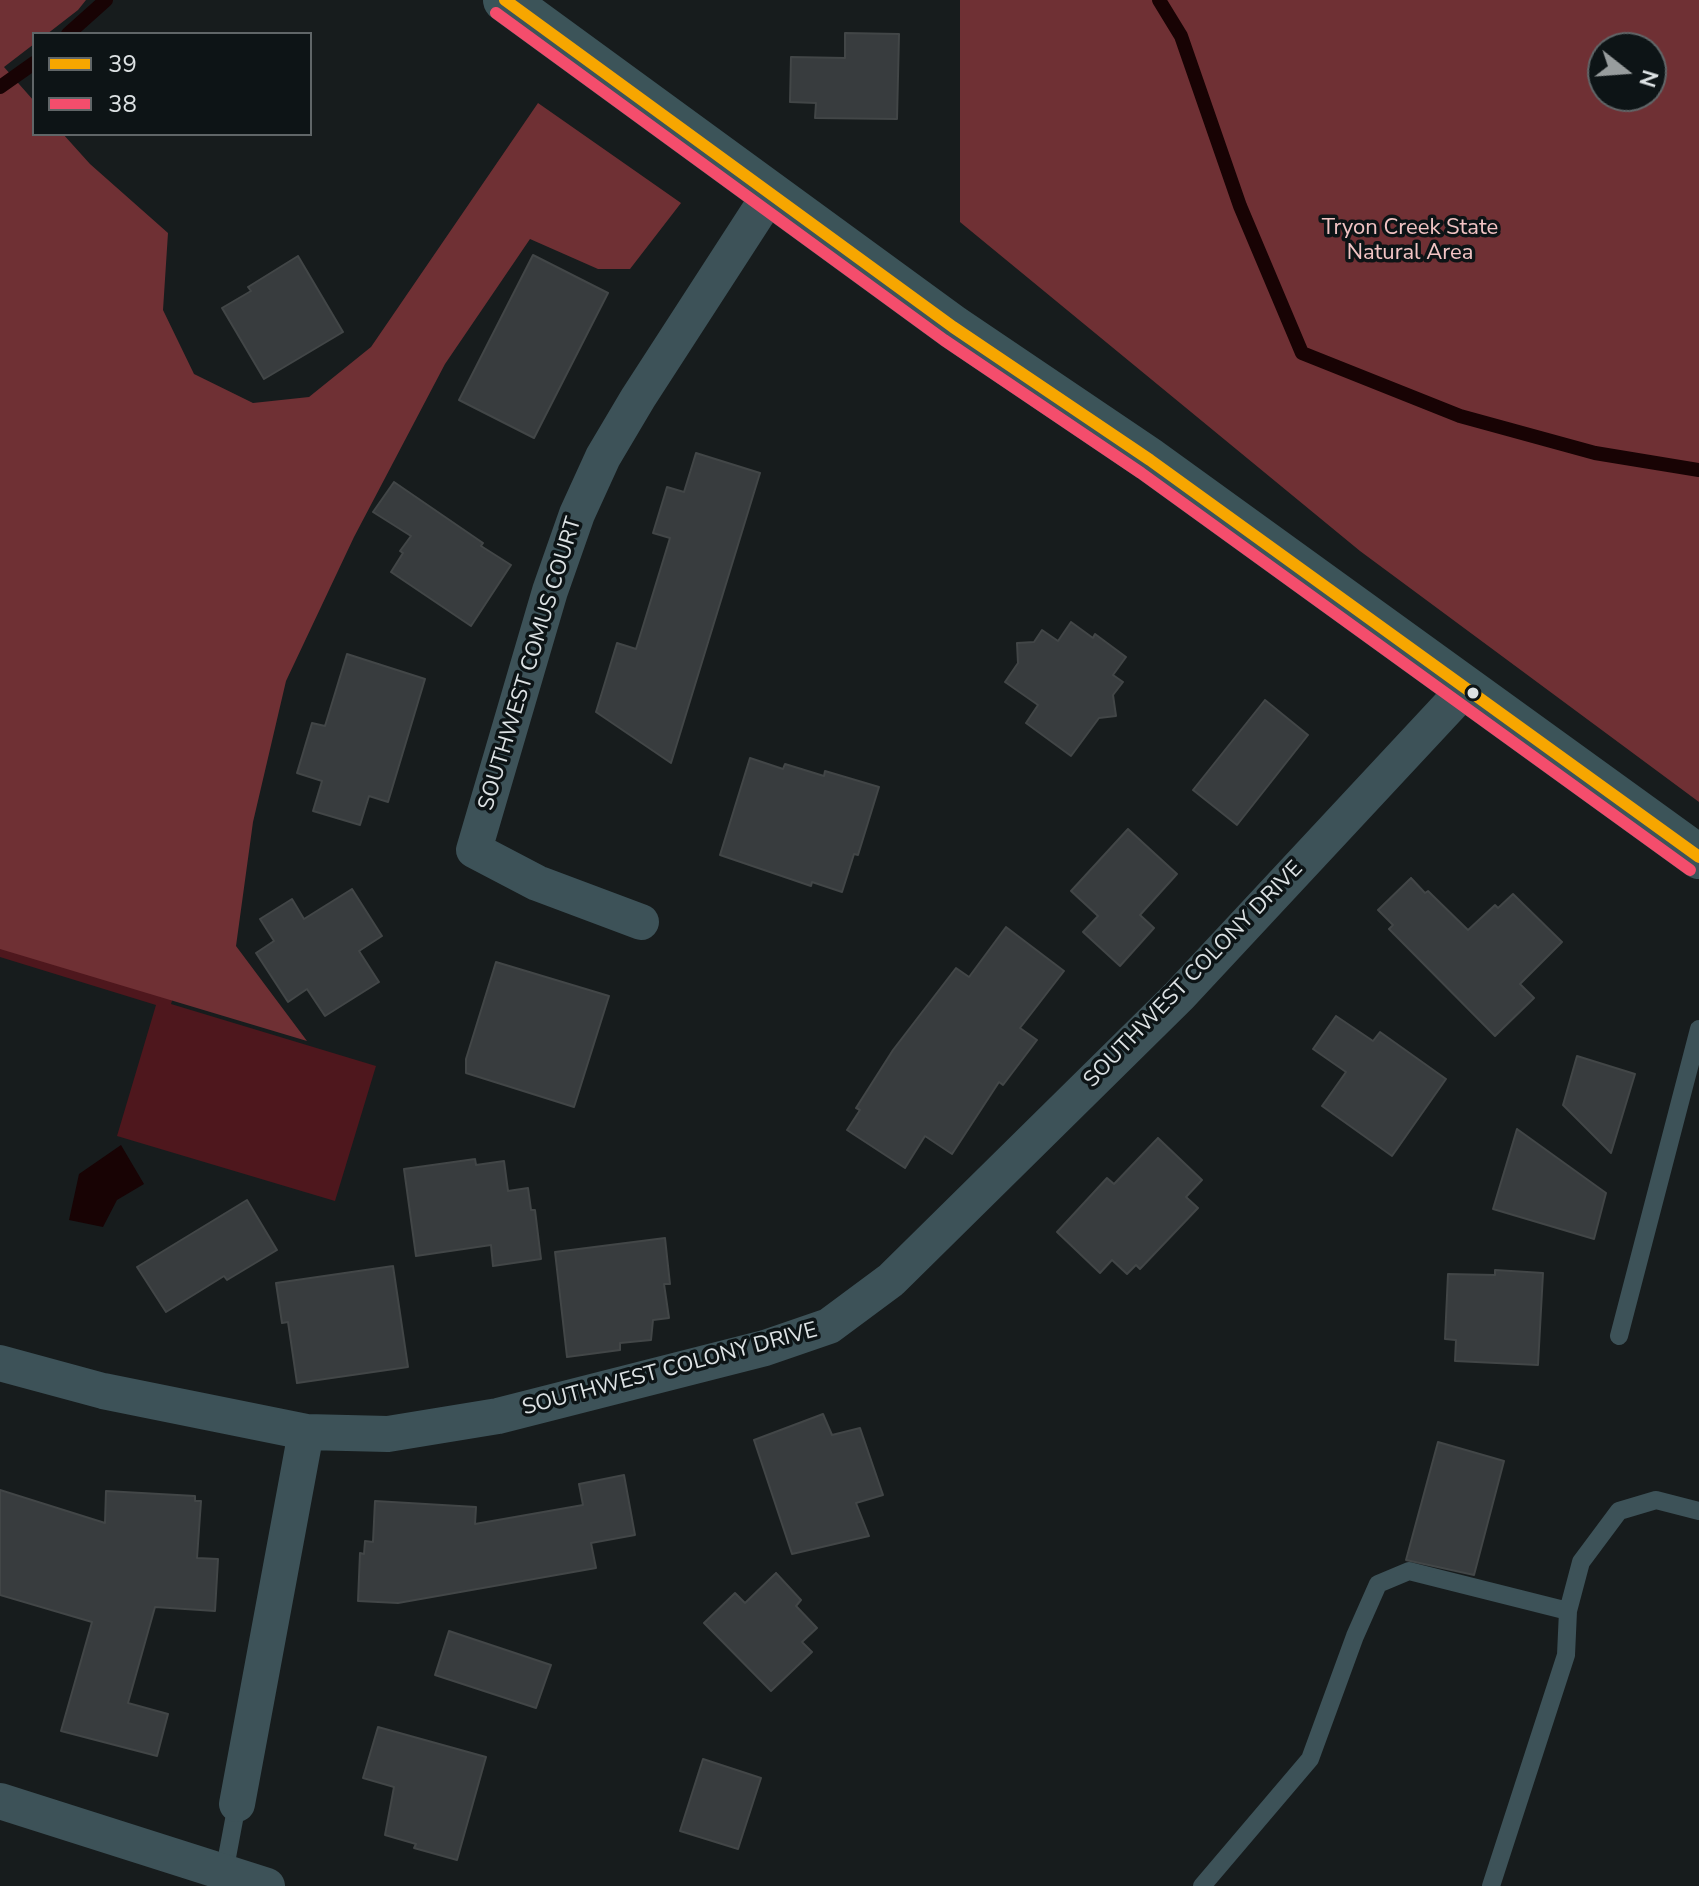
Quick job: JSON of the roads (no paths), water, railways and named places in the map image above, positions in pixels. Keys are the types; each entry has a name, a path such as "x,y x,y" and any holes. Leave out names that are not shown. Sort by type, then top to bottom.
{"main road":[{"path":"505,0 953,327 1140,453 1699,857"}],"street":[{"name":"SOUTHWEST COMUS COURT","path":"641,922 537,883 474,850 550,591 577,514 603,457 638,398 770,194"},
{"name":"SOUTHWEST COLONY DRIVE","path":"0,1363 103,1391 306,1432 388,1434 498,1416 765,1348 829,1326 891,1280 1179,996 1467,687"},
{"path":"237,1804 306,1432"},
{"path":"0,1801 267,1886"}],"lane":[{"path":"1619,1336 1699,1029"},
{"path":"1491,1886 1566,1655 1568,1611 1581,1562 1619,1511 1656,1500 1699,1511"},
{"path":"1202,1886 1310,1759 1355,1636 1378,1584 1409,1571 1568,1611"},
{"path":"224,1873 237,1804"}],"waterway":[{"path":"70,32 106,0"},
{"path":"1159,0 1181,36 1240,206 1302,353 1460,416 1595,453 1699,470"},
{"path":"0,87 32,64"}],"park label":[{"name":"Tryon Creek State Natural Area","path":"1410,242"}]}
